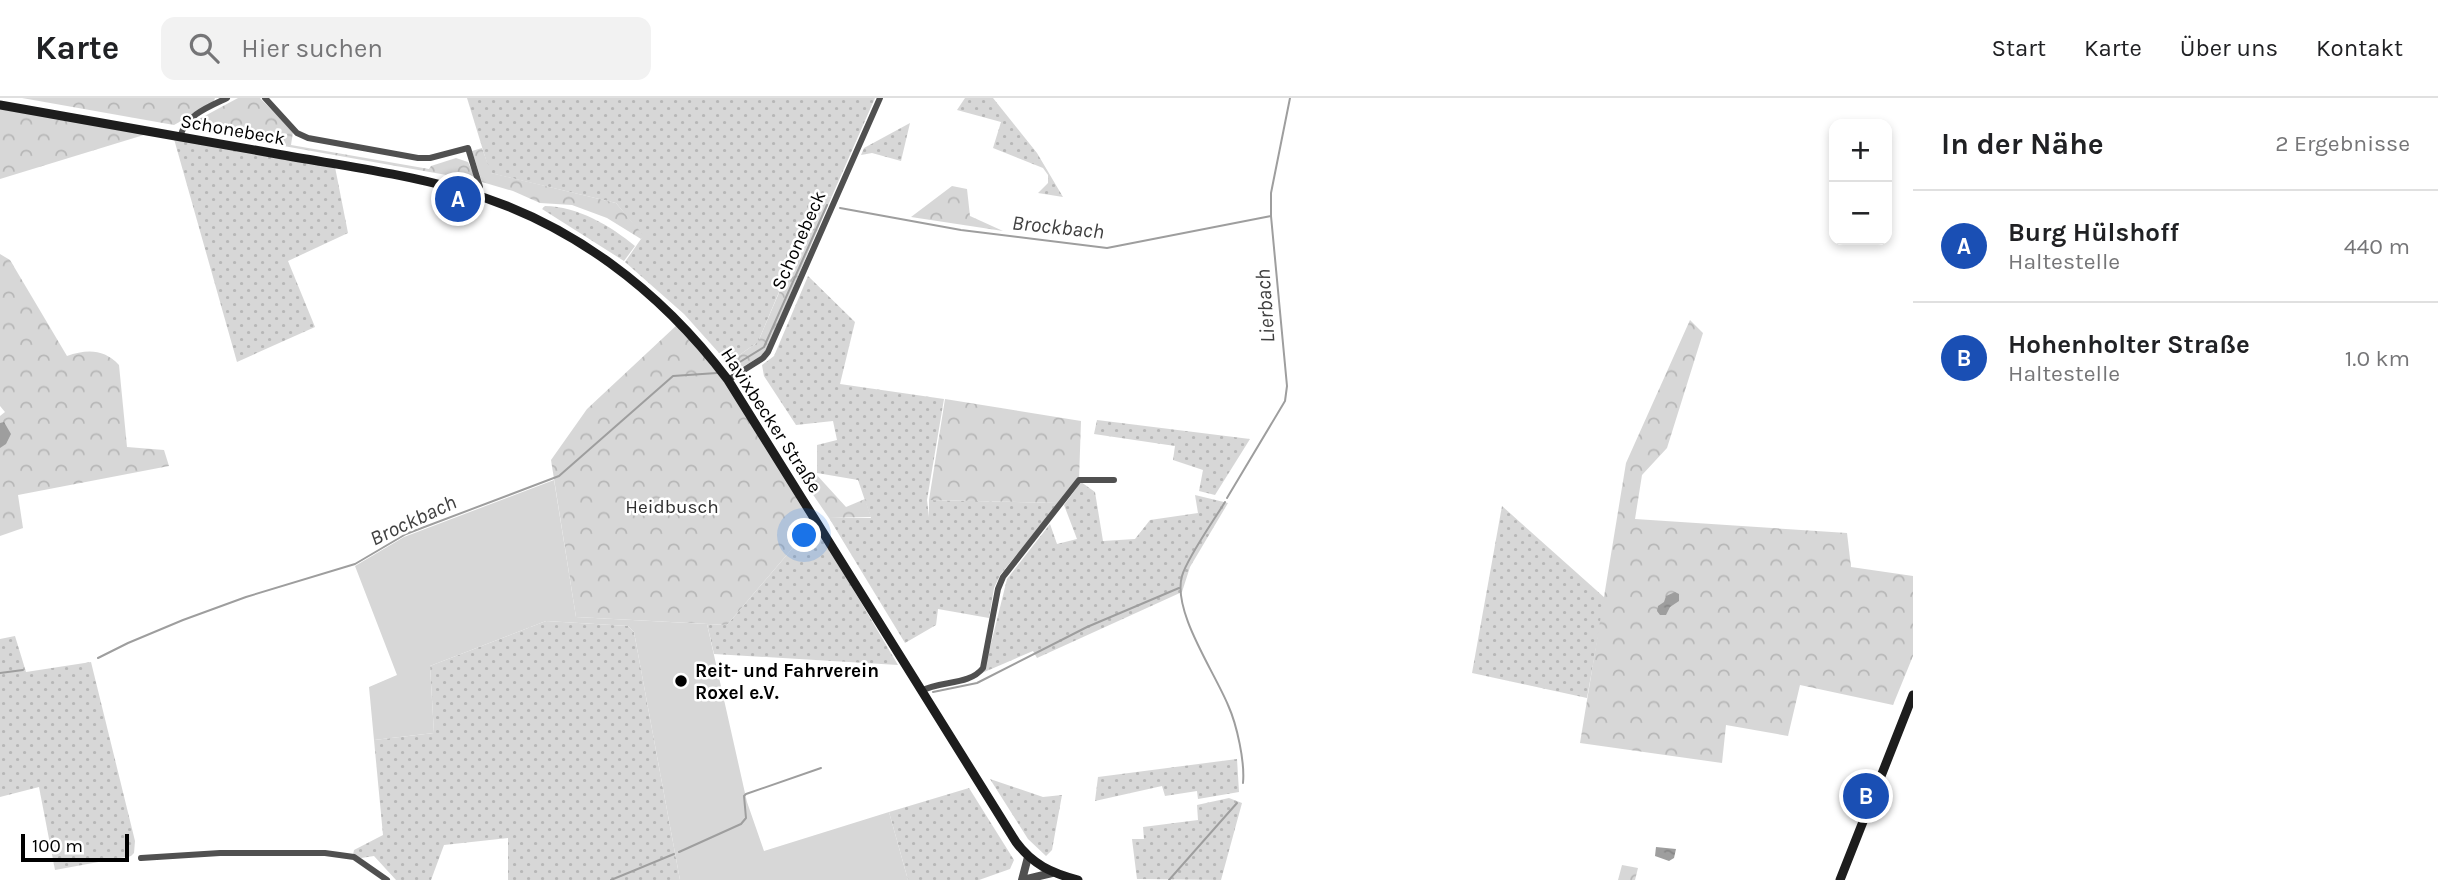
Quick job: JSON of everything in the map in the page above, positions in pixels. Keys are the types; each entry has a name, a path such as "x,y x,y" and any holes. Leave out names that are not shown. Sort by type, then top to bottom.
{"main road":[{"name":"Schonebeck","path":"0,104 337,165"},
{"name":"Havixbecker Straße","path":"337,165 439,184 519,211 567,234 624,272 680,322 728,380 1000,820 1028,857 1052,873 1078,880"},
{"path":"1840,880 1913,695"}],"street":[{"path":"180,137 192,117 227,98"},
{"path":"265,98 297,133 308,138 418,158 430,158 468,148 480,187 478,195"},
{"name":"Schonebeck","path":"728,380 768,352 880,98"},
{"path":"921,691 934,685 977,675 983,668 998,589 1003,577 1079,480 1114,480"},
{"path":"141,858 233,853 325,853 354,857 387,880"},
{"path":"1028,857 1022,880 1052,873"}],"green space":[{"path":"22,98 215,98 213,103 174,125"},
{"path":"238,98 260,98 293,132 291,145 429,169 456,158 468,162 474,175 469,179 188,129 188,125"},
{"path":"467,98 875,98 832,196 818,199 758,342 728,363 684,314 625,262 643,236 616,203 490,173"},
{"path":"965,98 993,98 1037,153 1063,197 1038,193 1048,183 1048,175 1043,168 993,148 1001,122 957,110"},
{"path":"0,109 147,134 0,179"},
{"path":"910,123 901,161 872,153 861,155 864,148"},
{"path":"174,139 335,167 348,233 288,261 315,327 237,362"},
{"path":"482,148 491,173 616,203 644,236 641,239 607,218 572,205 540,203 482,182 472,151"},
{"path":"952,186 967,189 970,216 1003,231 911,217"},
{"path":"832,196 767,349 761,356 734,372 728,363 758,342 819,199"},
{"path":"545,206 569,209 593,218 635,246 624,261 542,209"},
{"path":"0,254 10,260 67,356 81,352 101,353 119,365 127,447 164,450 169,466 18,495 23,528 0,536 0,416 5,412 0,406"},
{"path":"808,276 855,322 840,384 944,399 927,500 929,517 929,500 1059,503 1000,575 994,588 989,618 938,609 936,625 905,643 829,518 871,518 858,480 817,473 817,445 837,440 833,421 796,425 764,376 762,365 774,356"},
{"path":"1690,320 1703,333 1667,448 1642,475 1635,519 1847,533 1851,567 1913,576 1913,656 1893,705 1800,685 1788,736 1726,725 1722,763 1580,743 1626,463"},
{"name":"Heidbusch","path":"678,324 726,382 814,523 727,625 576,617 551,460 587,409"},
{"path":"945,399 1081,421 1079,480 1059,503 929,500"},
{"path":"1097,420 1250,439 1215,495 1199,491 1203,470 1173,460 1175,446 1094,434"},
{"path":"815,473 846,507 865,499 871,517 829,518 803,480"},
{"name":"Reit- und Fahrverein Roxel e.V.","path":"554,480 576,617 707,624 747,802 764,851 889,812 908,880 680,880 634,632 628,626 546,621 430,666 434,733 374,740 369,687 397,675 355,566 404,537"},
{"path":"1081,482 1095,492 1103,541 1135,539 1150,520 1198,513 1195,495 1228,503 1190,567 1182,592 1037,658 1033,651 982,673 1007,579 1050,524 1057,544 1077,539 1064,505"},
{"path":"1502,506 1605,598 1587,698 1472,673"},
{"path":"814,523 898,665 714,654 707,624 727,625"},
{"path":"546,621 628,626 634,632 680,880 508,880 508,838 444,845 431,880 396,880 374,856 361,858 353,855 354,850 383,835 374,740 434,733 430,666"},
{"path":"15,636 26,672 91,662 135,841 134,853 131,856 55,870 39,787 0,797 0,639"},
{"path":"1237,759 1239,792 1198,799 1197,791 1165,796 1162,786 1095,801 1098,777"},
{"path":"990,779 1043,797 1062,795 1052,850 1046,856 1028,839"},
{"path":"969,788 1014,860 1010,869 979,880 908,880 889,812"},
{"path":"1229,798 1242,803 1221,880 1137,879 1132,839 1144,839 1143,827 1198,820 1197,805"},
{"path":"1622,865 1638,868 1635,880 1618,880"}],"water":[{"path":"4,422 11,434 6,444 0,448 0,423"},
{"path":"1675,592 1679,594 1679,601 1670,607 1666,615 1660,615 1658,606 1664,602 1666,596"},
{"path":"1656,847 1676,849 1674,858 1669,861 1655,856"}],"waterway":[{"name":"Lierbach","path":"1227,498 1285,401 1287,386 1271,193 1290,98"},
{"name":"Brockbach","path":"735,365 764,347 827,205"},
{"name":"Brockbach","path":"840,208 961,230 1107,248 1271,216"},
{"name":"Brockbach","path":"98,658 183,620 246,597 355,564 406,534 559,476 673,376 717,373"},
{"name":"Lierbach","path":"1225,502 1189,559 1182,576 1181,590 1188,623 1222,691 1234,723 1242,754 1243,783"},
{"path":"933,692 977,683 1087,627 1179,588"},
{"name":"Brockbach","path":"0,673 23,670"},
{"path":"679,852 741,824 746,818 746,794 821,768"},
{"name":"Lierbach","path":"1169,880 1237,803"},
{"path":"611,880 674,854"}],"place":[{"name":"Burg Hülshoff","path":"458,199"},
{"name":"Reit- und Fahrverein Roxel e.V.","path":"681,681"},
{"name":"Hohenholter Straße","path":"1866,796"}]}
